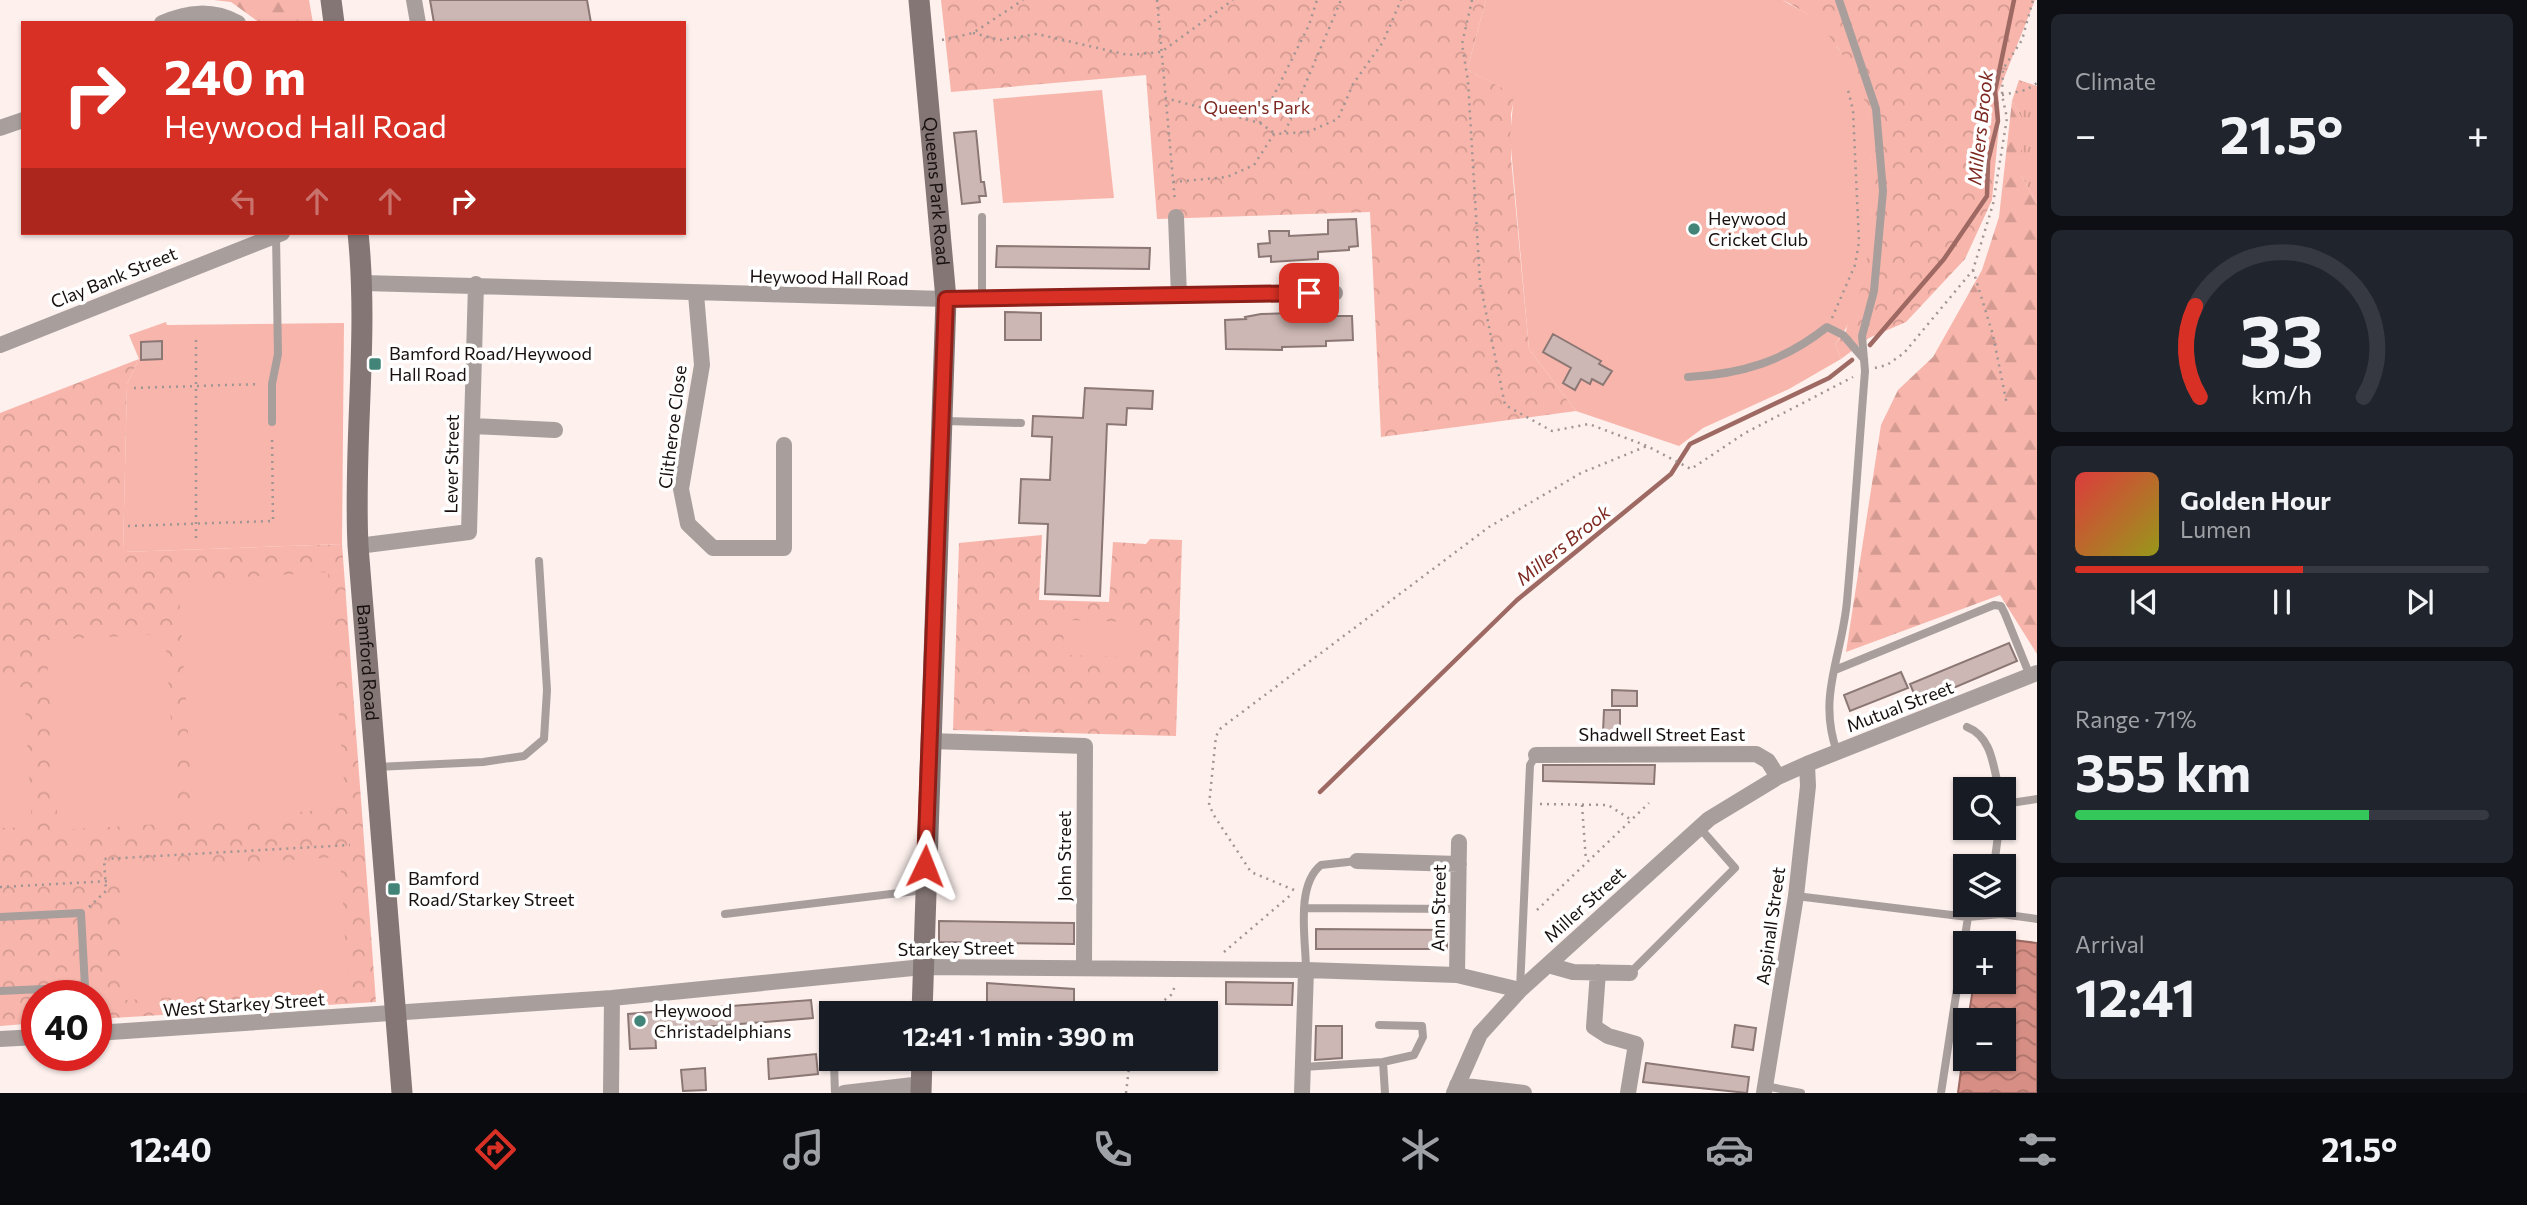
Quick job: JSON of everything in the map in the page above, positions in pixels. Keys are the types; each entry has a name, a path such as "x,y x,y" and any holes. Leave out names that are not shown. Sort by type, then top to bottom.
{"street":[{"path":"331,0 334,21"},
{"path":"414,0 418,21"},
{"name":"Queens Park Road","path":"919,0 946,299 922,1001"},
{"path":"169,21 195,13 214,12 234,21"},
{"path":"0,128 21,122"},
{"path":"1176,217 1179,296"},
{"name":"Clay Bank Street","path":"0,345 276,235"},
{"name":"Bamford Road","path":"358,235 363,283 356,506 402,1093"},
{"name":"Heywood Hall Road","path":"363,283 476,284 696,294 946,299 1335,293"},
{"name":"Lever Street","path":"358,545 469,532 476,284"},
{"name":"Clitheroe Close","path":"696,294 702,365 681,489 688,524 713,548 784,548 784,445"},
{"path":"472,426 555,430"},
{"name":"Mutual Street","path":"1778,777 2034,675"},
{"name":"John Street","path":"929,741 1085,746 1084,967"},
{"name":"Shadwell Street East","path":"1536,755 1756,754 1768,761 1778,777"},
{"name":"Aspinall Street","path":"1765,1090 1796,896 1808,786 1807,764"},
{"name":"Miller Street","path":"1456,1089 1480,1034 1520,990 1699,827 1778,777"},
{"name":"Ann Street","path":"1457,975 1459,842"},
{"path":"1357,861 1459,864"},
{"path":"1548,965 1573,972 1630,973"},
{"name":"Starkey Street","path":"394,1015 612,998 923,967 1184,968 1457,975 1520,990"},
{"path":"1302,1093 1306,970"},
{"path":"1598,972 1594,1027 1608,1036 1636,1044 1628,1093"},
{"path":"611,1093 612,998"},
{"name":"West Starkey Street","path":"112,1032 394,1015"},
{"path":"0,1039 21,1038"},
{"path":"844,1093 921,1088"},
{"path":"1456,1089 1524,1093"}],"lane":[{"path":"1837,752 1829,730 1827,699 1847,604 1865,371 1862,336 1874,291 1883,191 1876,109 1839,0"},
{"path":"982,217 982,299"},
{"path":"272,422 272,384 278,354 279,235"},
{"path":"1688,377 1737,372 1774,362 1827,327 1843,335 1864,359"},
{"path":"942,421 1021,423"},
{"path":"376,767 482,762 524,756 544,739 547,690 538,561"},
{"path":"1835,670 1994,605 2001,606 2034,675"},
{"path":"1967,727 1979,731 1985,739 1996,777"},
{"path":"1520,990 1531,765 1536,755"},
{"path":"2016,802 2037,799"},
{"path":"1630,973 1735,868 1699,827"},
{"path":"1306,970 1306,893 1314,870 1335,861 1357,861"},
{"path":"726,914 924,890"},
{"path":"1796,896 1953,915"},
{"path":"1306,908 1458,909"},
{"path":"0,917 82,913 85,987 0,991"},
{"path":"2016,916 2037,919"},
{"path":"1941,1093 1968,917"},
{"path":"1303,1067 1383,1062 1414,1055 1424,1028 1379,1025"},
{"path":"1383,1062 1385,1093"},
{"path":"834,1071 835,1093"},
{"path":"1765,1090 1801,1093"}],"path":[{"path":"1011,0 1013,7"},
{"path":"923,42 973,33 1023,0"},
{"path":"1157,0 1176,217"},
{"path":"973,33 1000,40 1037,34 1128,55 1161,52 1233,0"},
{"path":"1259,123 1309,25 1317,0"},
{"path":"1284,132 1341,0"},
{"path":"1173,181 1227,177 1254,164 1275,134 1308,132 1338,119 1353,84 1383,42 1401,0"},
{"path":"1472,0 1462,44 1468,81 1480,283 1505,405 1552,431 1589,424 1647,446 1691,469 1745,433 1865,371 1886,365 1905,353 1973,270 1993,204 2007,118 2002,95 2003,69 2022,40 2033,0"},
{"path":"2002,95 2026,90 2037,83"},
{"path":"1827,327 1845,291 1859,242 1853,110 1848,90"},
{"path":"1165,98 1259,123 1275,134"},
{"path":"1973,270 1993,335 2007,405"},
{"path":"196,338 196,538"},
{"path":"134,388 272,384"},
{"path":"128,526 273,521 272,422"},
{"path":"1220,956 1296,890 1251,872 1209,805 1216,736 1221,728 1489,527 1581,473 1647,446"},
{"path":"1530,803 1608,805 1630,819"},
{"path":"1523,912 1536,911 1649,803"},
{"path":"1582,805 1586,862"},
{"path":"82,913 106,891 104,859 350,845"},
{"path":"0,887 111,881"},
{"path":"1163,1001 1171,995 1184,968"},
{"path":"1126,1093 1129,1071"}],"green space":[{"path":"214,0 309,0 313,21 257,21 231,2"},
{"name":"Queen's Park","path":"941,0 1486,0 1467,70 1515,94 1511,114 1511,158 1529,349 1576,411 1381,437 1370,212 1157,219 1146,75 951,92"},
{"name":"Heywood Cricket Club","path":"1486,0 1783,0 1806,13 1821,27 1860,83 1872,156 1871,226 1867,261 1849,322 1835,344 1841,359 1789,389 1703,428 1679,446 1576,411 1529,349 1510,137 1514,94 1467,70"},
{"path":"1783,0 2035,0 1998,93 2000,115 1992,200 1965,259 1906,322 1869,338 1841,359 1835,344 1846,331 1871,221 1872,164 1867,114 1855,78 1838,48 1806,13"},
{"path":"2019,80 2037,86 2037,204 2021,175 2021,117 2012,101"},
{"path":"1102,90 1114,198 1003,203 993,99"},
{"path":"2012,101 2021,117 2021,175 2037,204 2037,654 2000,595 1846,652 1881,425 1898,390 1933,357 1982,270 1999,217"},
{"path":"166,322 167,325 344,323 342,544 123,552 127,384 139,359 129,335"},
{"path":"139,359 127,384 123,552 342,544 376,1002 112,1018 112,980 21,980 21,1024 0,1026 0,413"},
{"path":"1042,535 1039,600 1109,602 1113,542 1146,544 1150,539 1182,540 1176,736 953,730 959,543"},
{"path":"328,572 346,807 194,824 178,581"},
{"path":"1064,620 1136,622 1135,657 1063,655"},
{"path":"165,634 178,823 58,830 46,640"},
{"path":"24,687 32,827 0,828 0,688"},
{"path":"340,857 348,987 126,1000 119,870"}],"water":[{"path":"2016,940 2037,943 2037,1093 1958,1093 1961,1071 2016,1071 2016,1008 1970,1008 1972,994 2016,994"}],"building":[{"path":"430,0 587,0 591,21 434,21"},
{"path":"976,131 981,182 984,182 986,196 979,196 980,202 962,204 954,133"},
{"path":"1356,219 1358,246 1349,247 1349,250 1318,252 1318,259 1271,262 1271,256 1259,257 1258,244 1270,243 1269,231 1289,231 1289,236 1328,234 1328,220"},
{"path":"997,246 1150,248 1149,269 996,267"},
{"path":"1005,312 1041,313 1041,340 1005,340"},
{"path":"1325,312 1325,316 1352,316 1353,340 1326,341 1326,346 1282,347 1282,350 1226,349 1225,320 1246,319 1245,317 1261,314"},
{"path":"1553,334 1601,361 1599,364 1612,371 1603,385 1592,379 1590,384 1581,379 1575,390 1563,383 1571,368 1543,352"},
{"path":"162,341 162,359 141,360 141,342"},
{"path":"1085,388 1153,391 1152,409 1127,408 1126,425 1107,424 1100,596 1045,594 1048,524 1019,523 1021,479 1050,480 1052,437 1032,436 1033,416 1083,418"},
{"path":"2009,643 2017,661 1918,703 1910,684"},
{"path":"1901,672 1908,688 1850,711 1844,695"},
{"path":"1612,690 1637,691 1637,706 1612,706"},
{"path":"1604,710 1620,710 1620,732 1603,732"},
{"path":"1543,765 1655,765 1654,784 1543,781"},
{"path":"939,921 1074,923 1074,944 939,942"},
{"path":"1316,929 1447,930 1447,949 1316,949"},
{"path":"1226,982 1293,983 1292,1005 1226,1004"},
{"path":"987,983 1074,989 1074,1001 987,1001"},
{"path":"811,1000 813,1018 655,1031 656,1048 630,1049 628,1014"},
{"path":"1735,1025 1756,1028 1753,1050 1732,1047"},
{"path":"1316,1026 1342,1026 1342,1058 1315,1060"},
{"path":"816,1054 818,1074 769,1079 768,1059"},
{"path":"1646,1063 1749,1077 1747,1093 1643,1082"},
{"path":"705,1068 706,1090 683,1091 681,1070"}],"waterway":[{"name":"Millers Brook","path":"1870,345 1944,259 1987,196 1988,161 1998,121 1995,91 2014,0"},
{"name":"Millers Brook","path":"1320,792 1517,600 1671,474 1690,444 1829,378 1852,360"}],"place":[{"name":"Heywood Cricket Club","path":"1694,229"},
{"name":"Bamford Road/Heywood Hall Road","path":"375,364"},
{"name":"Bamford Road/Starkey Street","path":"394,889"},
{"name":"Heywood Christadelphians","path":"640,1021"}],"route":[{"path":"925,866 946,299 1309,293"}]}
